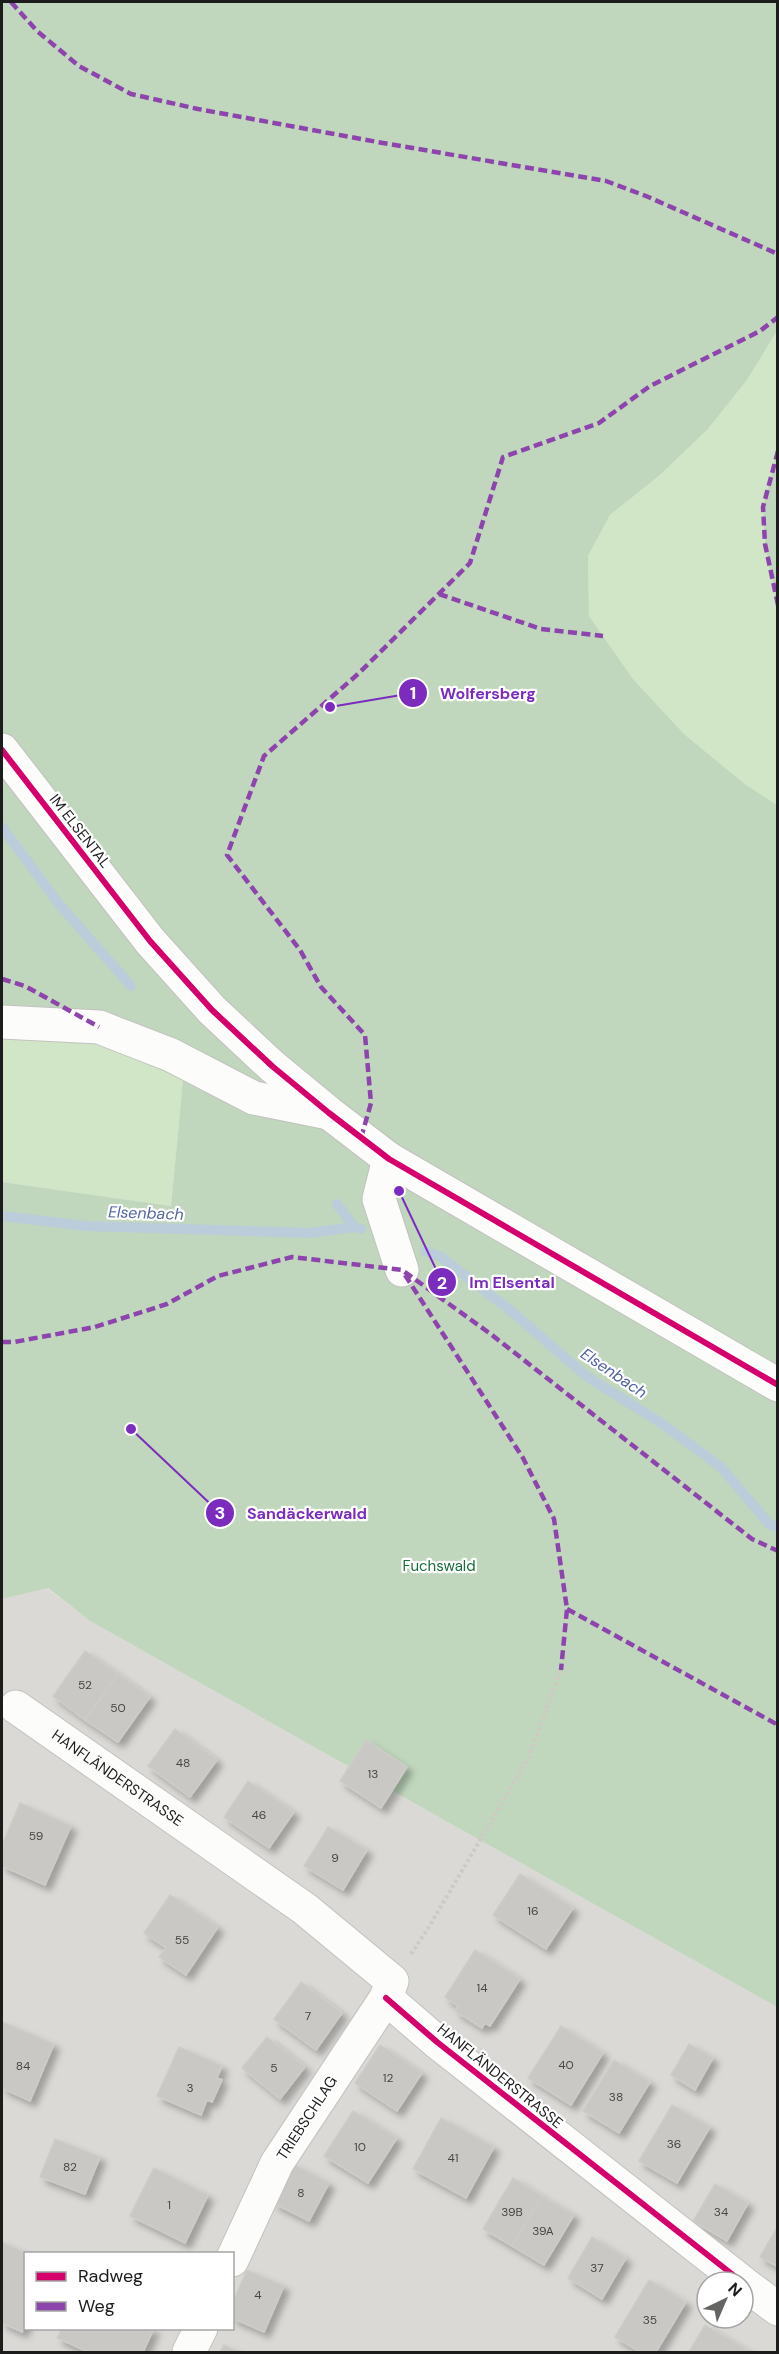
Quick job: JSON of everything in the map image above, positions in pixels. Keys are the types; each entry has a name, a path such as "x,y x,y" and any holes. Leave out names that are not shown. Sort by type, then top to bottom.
{"street":[{"name":"IM ELSENTAL","path":"2,750 150,940 212,1010 272,1066 329,1113 389,1159 777,1385"},
{"path":"2,1022 99,1027 171,1055 255,1098 329,1113"},
{"path":"389,1159 380,1199 402,1270"},
{"name":"HANFLÄNDERSTRASSE","path":"16,1707 305,1909 389,1990 446,2050 725,2270"},
{"name":"TRIEBSCHLAG","path":"234,2256 278,2163 389,1990"},
{"name":"HANFLÄNDERSTRASSE","path":"755,2293 777,2309"},
{"path":"189,2352 200,2330"}],"path":[{"path":"427,1930 528,1759 561,1670"}],"shaded area":[{"path":"47,1588 90,1621 777,2007 777,2352 2,2352 2,1599"}],"green space":[{"name":"Fuchswald","path":"2,2 777,2 777,331 747,380 708,429 660,475 610,515 588,556 589,616 633,679 684,734 746,785 777,805 777,2007 90,1621 48,1588 2,1599 2,1182 171,1206 183,1080 104,1045 2,1037"},
{"path":"777,331 777,451 772,469 765,544 778,605 777,805 746,785 684,734 633,679 589,616 588,556 610,515 660,475 708,429 747,380"},
{"path":"777,451 777,605 765,544 763,507"},
{"path":"2,1037 104,1045 183,1080 171,1206 2,1182"}],"building":[{"path":"85,1651 118,1674 85,1720 53,1696"},
{"path":"118,1674 150,1697 118,1742 85,1720"},
{"path":"175,1729 217,1760 190,1797 148,1766"},
{"path":"366,1740 407,1767 381,1808 340,1781"},
{"path":"248,1781 294,1812 269,1848 224,1817"},
{"path":"20,1803 71,1826 45,1885 2,1866 2,1845"},
{"path":"328,1827 367,1850 343,1890 304,1866"},
{"path":"520,1874 573,1908 546,1949 493,1915"},
{"path":"170,1895 218,1927 186,1975 159,1957 166,1948 144,1933"},
{"path":"475,1950 520,1979 490,2026 485,2023 482,2028 455,2011 458,2006 445,1997"},
{"path":"301,1982 342,2013 316,2050 274,2019"},
{"path":"2,2022 54,2044 30,2101 2,2088"},
{"path":"561,2026 603,2053 571,2105 528,2078"},
{"path":"267,2037 305,2067 280,2099 242,2068"},
{"path":"689,2044 713,2058 695,2090 671,2075"},
{"path":"380,2045 422,2073 397,2111 355,2083"},
{"path":"179,2047 222,2066 217,2078 222,2080 212,2102 207,2100 201,2115 157,2096"},
{"path":"614,2060 650,2082 619,2133 583,2111"},
{"path":"672,2105 710,2127 677,2183 639,2161"},
{"path":"353,2111 397,2138 368,2183 324,2156"},
{"path":"441,2118 494,2147 466,2198 413,2169"},
{"path":"55,2139 100,2157 85,2194 40,2177"},
{"path":"293,2164 329,2183 309,2221 273,2203"},
{"path":"154,2168 208,2195 185,2243 130,2216"},
{"path":"513,2178 542,2196 512,2246 483,2229"},
{"path":"715,2184 748,2203 727,2241 693,2221"},
{"path":"542,2196 574,2215 544,2265 512,2246"},
{"path":"778,2226 778,2267 760,2257"},
{"path":"592,2237 626,2258 602,2299 568,2278"},
{"path":"2,2242 24,2253 24,2328 22,2332 2,2323"},
{"path":"247,2270 284,2286 264,2332 234,2319 234,2299"},
{"path":"649,2280 686,2302 656,2352 640,2352 615,2337"},
{"path":"61,2330 153,2330 143,2352 88,2352 57,2338"},
{"path":"702,2330 713,2330 749,2351 748,2352 689,2352"},
{"path":"224,2345 239,2352 220,2352"}],"waterway":[{"path":"2,827 59,904 131,986"},
{"path":"337,1204 354,1227"},
{"name":"Elsenbach","path":"2,1216 86,1226 310,1233 354,1227 361,1229"},
{"name":"Elsenbach","path":"425,1251 441,1257 510,1310 586,1376 661,1423 721,1467 769,1524 778,1528"}],"marked path":[{"path":"11,2 37,31 79,66 131,94 198,109 383,143 606,181 646,196 778,254"},
{"path":"361,1138 371,1103 365,1035 321,987 300,950 227,855 264,756 358,674 470,563 503,457 599,423 650,386 760,331 778,317"},
{"path":"778,451 763,507 765,544 778,605"},
{"path":"439,594 541,629 603,636"},
{"path":"2,979 25,986 99,1027"},
{"path":"2,1342 14,1342 95,1327 167,1304 218,1276 292,1257 402,1270 492,1335 752,1539 778,1551"},
{"path":"405,1275 523,1458 554,1519 567,1609 561,1670"},
{"path":"567,1609 778,1725"}],"cycle path":[{"path":"2,750 150,941 212,1010 272,1066 329,1113 389,1159 778,1385"},
{"path":"386,1998 437,2042 727,2270"}],"place":[{"name":"Wolfersberg","path":"330,707"},
{"name":"Im Elsental","path":"399,1191"},
{"name":"Sandäckerwald","path":"131,1429"}]}
